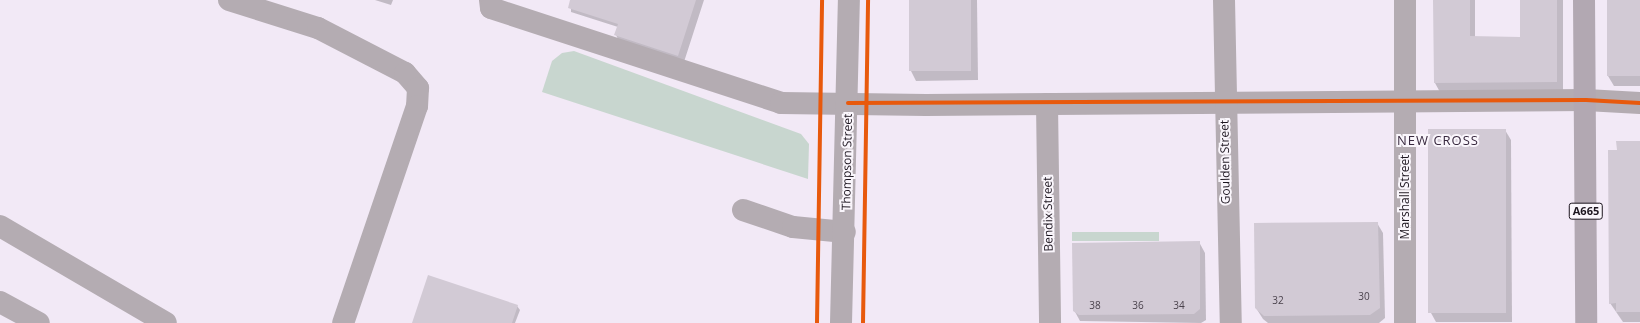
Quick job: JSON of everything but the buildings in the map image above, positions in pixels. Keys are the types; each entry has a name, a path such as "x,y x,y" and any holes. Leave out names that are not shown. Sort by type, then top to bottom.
{"highway":[{"name":"A665","path":"1584,0 1586,100 1586,323"}],"street":[{"path":"229,0 318,28 405,73 418,88 417,106 343,323"},
{"path":"490,0 490,8 780,103 1047,104 1586,100 1640,103"},
{"name":"Thompson Street","path":"841,323 845,232 849,0"},
{"name":"Goulden Street","path":"1224,0 1223,103 1231,323"},
{"name":"Marshall Street","path":"1405,0 1405,323"},
{"name":"Bendix Street","path":"1047,104 1050,323"},
{"path":"743,210 793,227 845,232"},
{"path":"0,226 166,323"},
{"path":"0,302 39,323"}],"shaded area":[{"path":"574,51 801,134 809,144 808,179 542,92 552,61 562,53"},
{"path":"1072,232 1159,232 1159,241 1072,241"}],"cycle path":[{"path":"817,323 822,0"},
{"path":"863,323 868,0"},
{"path":"848,103 1586,100 1640,103"}],"district":[{"name":"NEW CROSS","path":"1438,140"}]}
